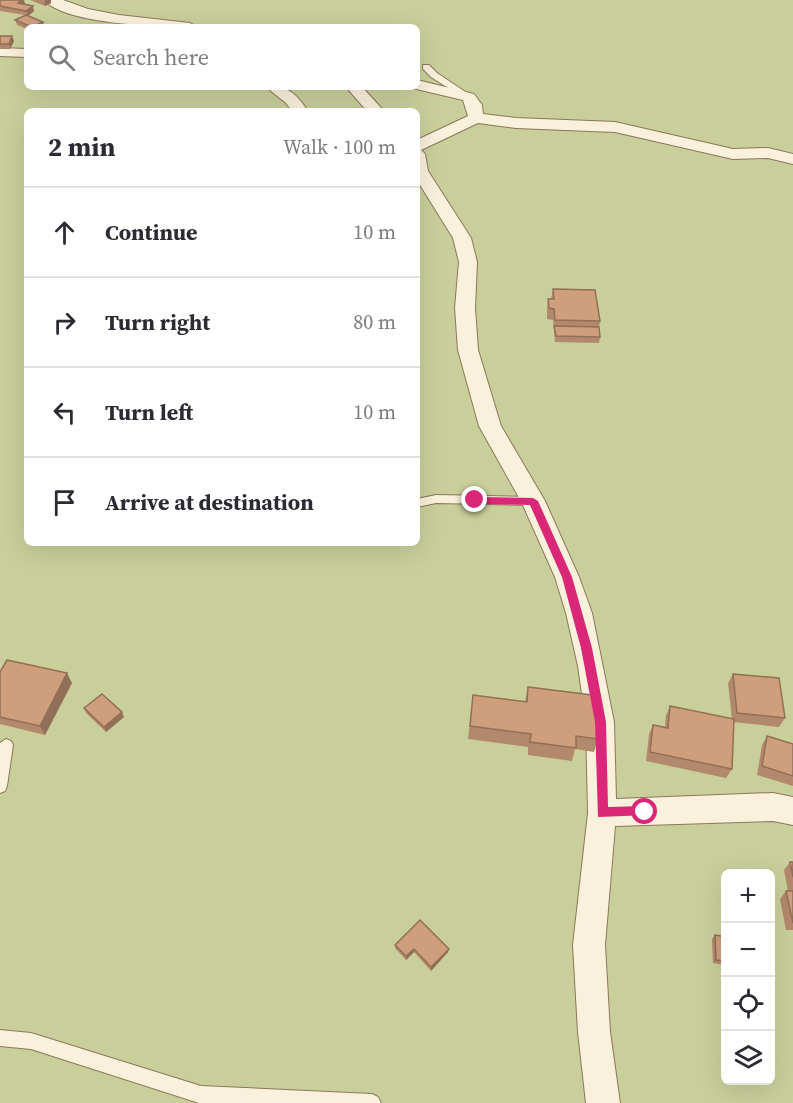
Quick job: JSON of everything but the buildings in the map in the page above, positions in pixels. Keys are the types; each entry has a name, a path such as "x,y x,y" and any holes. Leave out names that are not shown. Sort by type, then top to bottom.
{"street":[{"path":"51,0 102,17 164,24"},
{"path":"0,52 24,53"},
{"path":"420,86 469,97 474,105 476,118"},
{"path":"278,90 292,99 298,108"},
{"path":"357,90 373,108"},
{"path":"420,159 476,118 516,123 615,127 733,154 768,153 793,159"},
{"path":"420,164 462,238 468,262 465,308 468,350 481,397 501,448 533,501 567,577 581,623 600,722 602,813 589,945 594,1032 603,1103"},
{"path":"602,813 773,807 793,811"}],"lane":[{"path":"426,67 434,75 469,97"},
{"path":"420,503 436,500 533,501"},
{"path":"0,786 6,745"},
{"path":"0,1038 31,1041 201,1095 372,1103"}],"green space":[{"path":"0,0 793,0 793,1103 0,1103"}],"route":[{"path":"475,500 533,501 567,577 579,613 591,666 600,722 602,813 645,812"}]}
